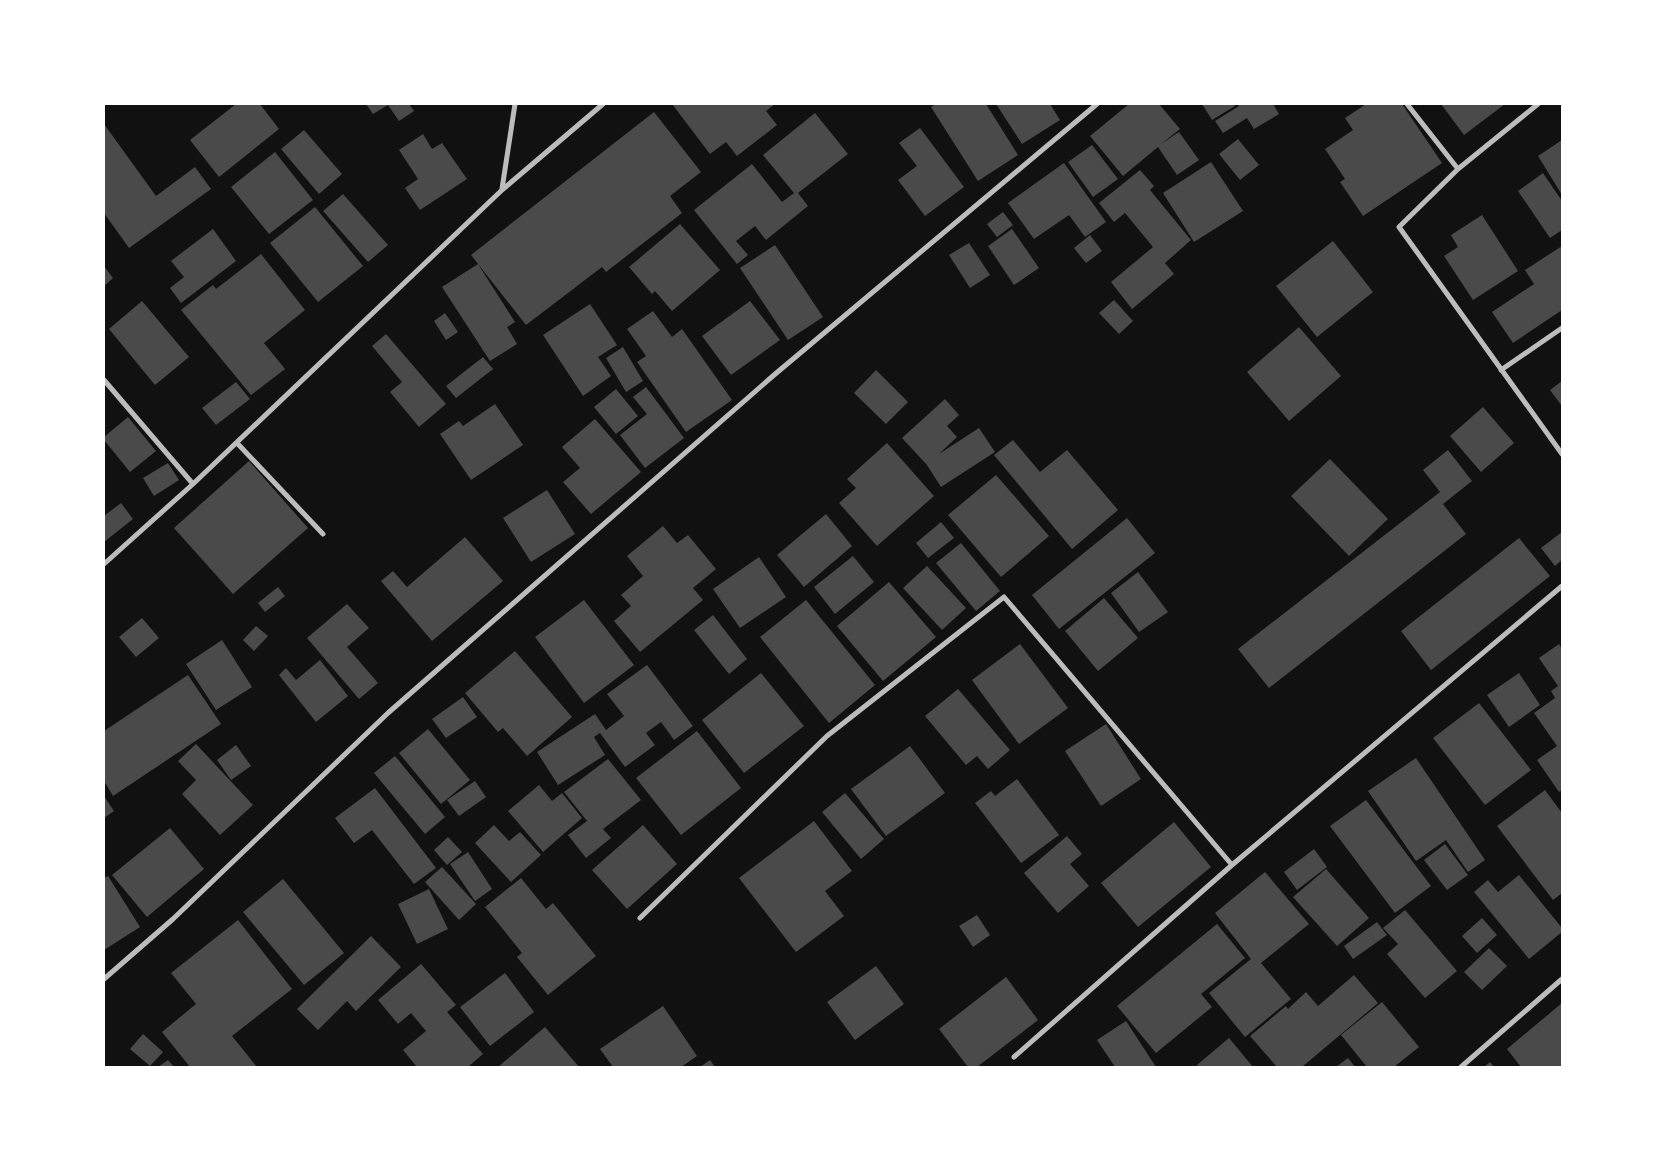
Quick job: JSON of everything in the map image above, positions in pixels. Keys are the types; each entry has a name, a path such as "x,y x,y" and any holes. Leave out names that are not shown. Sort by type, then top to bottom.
{"street":[{"path":"502,190 515,104"},
{"path":"104,564 237,443 502,190 603,104"},
{"path":"104,979 174,919 388,713 774,375 1097,104"},
{"path":"1407,104 1458,169"},
{"path":"1538,104 1458,169 1399,227 1562,454"},
{"path":"1501,370 1562,328"},
{"path":"104,380 193,484"},
{"path":"237,443 323,534"},
{"path":"1014,1057 1232,864 1562,586"},
{"path":"640,918 827,736 1004,597 1232,864"},
{"path":"1461,1067 1562,979"}],"building":[{"path":"236,104 260,104 279,129 219,177 190,140"},
{"path":"366,104 409,104 414,111 399,121 388,105 373,114"},
{"path":"672,104 775,104 766,111 777,125 737,156 726,142 710,154"},
{"path":"936,104 986,104 1018,155 978,181 931,107"},
{"path":"996,104 1050,104 1060,120 1022,144"},
{"path":"1129,104 1159,104 1180,129 1161,144 1179,132 1199,160 1177,175 1158,147 1123,176 1090,136"},
{"path":"1202,104 1234,104 1235,106 1212,120"},
{"path":"1237,104 1273,104 1279,114 1254,129 1247,118 1223,133 1215,121 1239,106"},
{"path":"1366,104 1402,104 1442,163 1363,216 1340,182 1345,179 1325,149 1353,130 1345,118"},
{"path":"1441,104 1505,104 1464,135"},
{"path":"654,112 701,172 670,196 682,213 606,272 602,267 526,325 471,255"},
{"path":"815,113 848,154 798,193 808,206 766,240 755,226 736,241 748,255 737,264 694,210 752,164 782,202 794,193 763,155"},
{"path":"104,124 156,196 195,167 211,189 129,248 104,213"},
{"path":"920,128 964,187 925,216 898,180 917,166 899,143"},
{"path":"304,130 342,174 319,194 281,149"},
{"path":"423,134 432,149 442,143 467,179 420,210 405,188 418,179 399,150"},
{"path":"1238,139 1259,165 1240,180 1219,154"},
{"path":"1562,140 1562,195 1538,156"},
{"path":"1092,145 1118,179 1093,197 1068,162"},
{"path":"275,152 313,200 269,234 231,187"},
{"path":"1211,162 1243,211 1194,242 1163,193"},
{"path":"1064,163 1106,222 1085,237 1069,215 1034,239 1008,203"},
{"path":"1140,170 1154,186 1150,190 1191,240 1165,263 1174,274 1132,309 1111,282 1153,247 1125,213 1114,222 1099,203"},
{"path":"1543,173 1562,201 1562,230 1550,238 1518,191"},
{"path":"343,194 388,245 368,262 323,211"},
{"path":"315,207 363,266 318,302 270,243"},
{"path":"1003,212 1013,225 997,237 987,224"},
{"path":"1482,215 1518,271 1473,300 1444,256 1458,247 1451,235"},
{"path":"680,224 720,270 672,311 655,291 652,294 629,267"},
{"path":"213,229 236,261 181,303 170,288 184,277 171,261"},
{"path":"1012,229 1039,268 1014,285 988,246"},
{"path":"1090,235 1102,251 1086,263 1074,248"},
{"path":"1333,241 1373,292 1317,337 1276,286"},
{"path":"969,243 990,275 970,288 949,255"},
{"path":"775,245 823,317 788,340 740,268"},
{"path":"1562,246 1562,310 1513,343 1492,312 1534,284 1525,270"},
{"path":"261,254 305,310 264,343 285,369 251,395 181,310 213,285 216,289"},
{"path":"478,264 515,322 507,327 517,344 490,361 442,287"},
{"path":"104,266 113,278 104,286"},
{"path":"1114,300 1133,321 1119,334 1099,313"},
{"path":"142,301 189,357 155,385 109,329"},
{"path":"750,301 780,340 731,375 702,336"},
{"path":"590,304 617,345 598,357 611,376 583,396 543,335"},
{"path":"653,311 672,337 682,329 732,400 686,432 637,362 646,356 627,329"},
{"path":"445,313 458,332 446,340 434,321"},
{"path":"1299,327 1341,376 1289,421 1247,372"},
{"path":"386,334 446,404 419,427 390,392 402,382 372,346"},
{"path":"623,347 643,381 626,392 606,358"},
{"path":"483,357 493,369 456,398 446,386"},
{"path":"876,370 908,402 886,424 854,393"},
{"path":"1562,381 1562,406 1550,390"},
{"path":"236,382 250,399 216,425 202,408"},
{"path":"646,387 684,438 645,468 620,435 647,414 633,397"},
{"path":"616,389 638,416 616,434 594,407"},
{"path":"945,399 959,415 947,426 957,437 939,454 979,428 995,452 941,487 927,465 902,438"},
{"path":"495,404 523,445 471,480 440,434 459,421 463,426"},
{"path":"1483,407 1514,443 1481,472 1450,436"},
{"path":"128,417 156,451 130,472 104,440 104,437"},
{"path":"595,419 641,472 591,514 563,482 580,468 562,447"},
{"path":"1013,440 1040,472 1067,450 1118,510 1072,549 994,455"},
{"path":"887,443 934,496 877,546 839,503 856,488 847,479"},
{"path":"1448,450 1472,481 1443,504 1466,534 1269,688 1238,649 1440,492 1423,470"},
{"path":"1330,459 1388,519 1349,556 1291,496"},
{"path":"249,461 308,528 233,594 174,528"},
{"path":"168,463 179,480 154,496 143,478"},
{"path":"996,475 1049,536 1001,577 948,515"},
{"path":"547,490 575,534 531,562 503,518"},
{"path":"121,503 133,519 104,542 104,516"},
{"path":"826,514 852,546 804,587 777,555"},
{"path":"1127,518 1155,553 1059,629 1032,595"},
{"path":"941,522 954,538 928,558 916,543"},
{"path":"663,526 677,543 688,535 716,569 693,588 703,600 640,652 614,621 631,606 621,595 643,576 627,556"},
{"path":"1562,532 1562,560 1555,566 1541,548"},
{"path":"465,537 503,581 432,641 381,581 393,571 407,587"},
{"path":"1519,538 1550,576 1431,670 1401,631"},
{"path":"961,543 1000,591 976,611 936,563"},
{"path":"853,556 874,582 835,614 814,587"},
{"path":"759,557 786,597 740,628 713,589"},
{"path":"927,566 966,608 942,630 903,588"},
{"path":"1138,572 1168,612 1139,632 1111,593"},
{"path":"889,582 936,637 883,681 837,626"},
{"path":"278,587 285,596 265,612 258,603"},
{"path":"1104,598 1138,638 1098,671 1065,631"},
{"path":"584,600 634,665 584,703 535,637"},
{"path":"806,600 875,685 829,723 760,637"},
{"path":"347,604 369,628 347,647 378,683 359,699 307,638"},
{"path":"713,615 747,659 729,674 694,630"},
{"path":"142,618 159,638 136,657 119,637"},
{"path":"256,626 268,636 254,651 243,640"},
{"path":"222,640 252,687 216,710 186,664"},
{"path":"1020,644 1068,708 1019,744 972,680"},
{"path":"1559,644 1562,649 1562,790 1559,792 1537,760 1557,746 1534,713 1555,698 1551,691 1558,686 1539,658"},
{"path":"515,651 572,717 527,756 503,728 498,732 465,693"},
{"path":"320,660 348,696 316,722 279,675 286,668 296,680"},
{"path":"647,665 693,726 674,740 661,722 646,733 655,745 625,767 600,733 594,737 605,755 558,785 537,752 595,714 606,730 624,716 607,694"},
{"path":"761,673 804,726 744,773 702,720"},
{"path":"1519,673 1540,705 1509,727 1487,695"},
{"path":"188,675 221,724 113,796 104,781 104,731"},
{"path":"958,689 1010,750 988,769 977,756 966,765 925,716"},
{"path":"463,697 477,717 446,738 432,719"},
{"path":"1479,703 1531,770 1485,805 1433,738"},
{"path":"1106,724 1141,779 1101,806 1065,751"},
{"path":"428,729 470,780 441,804 399,753"},
{"path":"697,731 741,788 681,835 636,778"},
{"path":"196,744 253,805 220,835 182,794 196,780 178,761"},
{"path":"236,745 251,766 231,780 217,760"},
{"path":"910,746 945,793 886,836 851,789"},
{"path":"395,756 445,817 425,834 374,773"},
{"path":"1416,758 1485,860 1468,872 1446,840 1416,861 1368,791"},
{"path":"608,759 641,800 603,829 611,838 586,858 568,835 587,821 564,792"},
{"path":"1017,779 1059,835 1021,863 975,803 991,791 995,796"},
{"path":"475,781 486,797 459,816 447,800"},
{"path":"539,785 552,801 562,793 582,818 543,852 508,811"},
{"path":"375,788 436,868 414,884 372,830 354,843 335,818"},
{"path":"1545,790 1562,813 1562,893 1553,900 1497,826"},
{"path":"845,793 884,839 861,859 822,812"},
{"path":"104,796 114,811 104,818"},
{"path":"1366,800 1431,886 1395,913 1330,826"},
{"path":"814,821 852,871 825,891 844,916 796,952 739,878"},
{"path":"1174,822 1211,867 1138,927 1101,883"},
{"path":"494,825 509,841 520,832 541,855 511,882 475,843"},
{"path":"643,825 677,864 627,909 592,870"},
{"path":"170,828 204,869 147,917 112,875"},
{"path":"1067,836 1082,854 1070,864 1089,886 1058,913 1024,873"},
{"path":"448,837 462,852 447,865 434,850"},
{"path":"1445,844 1468,875 1447,890 1424,860"},
{"path":"1314,849 1327,867 1297,890 1284,872"},
{"path":"468,852 492,889 475,901 450,864"},
{"path":"442,867 476,904 459,920 425,882"},
{"path":"1326,869 1369,918 1337,946 1293,897"},
{"path":"1265,872 1309,924 1261,963 1291,999 1245,1037 1209,993 1251,959 1215,913"},
{"path":"1519,875 1562,928 1562,932 1529,959 1474,892 1488,880 1498,892"},
{"path":"108,876 140,927 104,950 104,878"},
{"path":"521,878 546,909 553,903 596,956 548,995 517,957 522,953 485,907"},
{"path":"283,879 344,953 304,985 243,912"},
{"path":"429,889 448,929 417,944 398,904"},
{"path":"1405,910 1457,971 1425,998 1387,954 1398,944 1383,928"},
{"path":"977,915 990,935 973,947 959,926"},
{"path":"1482,918 1497,935 1477,953 1462,936"},
{"path":"238,920 292,989 232,1036 257,1067 190,1067 162,1032 196,1004 171,973"},
{"path":"1377,922 1387,935 1353,959 1344,946"},
{"path":"1217,924 1245,958 1201,994 1212,1007 1156,1053 1117,1006"},
{"path":"371,936 401,967 356,1011 347,1001 318,1030 297,1009"},
{"path":"1489,948 1507,966 1482,990 1464,972"},
{"path":"421,964 456,1005 447,1012 483,1054 468,1067 417,1067 403,1050 426,1031 411,1013 398,1024 378,1000"},
{"path":"876,966 904,1004 855,1040 827,1002"},
{"path":"505,973 534,1012 490,1046 460,1007"},
{"path":"1354,975 1378,1003 1302,1067 1277,1067 1250,1036 1286,1006 1288,1009 1306,992 1318,1006"},
{"path":"1006,977 1038,1020 977,1067 968,1067 939,1029"},
{"path":"1382,1002 1419,1047 1394,1067 1367,1067 1341,1035"},
{"path":"1562,1003 1562,1067 1521,1067 1507,1049"},
{"path":"663,1006 697,1056 681,1067 613,1067 600,1049"},
{"path":"1126,1021 1156,1067 1115,1067 1097,1040"},
{"path":"545,1027 579,1067 498,1067"},
{"path":"143,1034 163,1052 150,1066 130,1049"},
{"path":"1229,1038 1253,1067 1199,1067 1197,1065"},
{"path":"1348,1058 1355,1067 1336,1067"},
{"path":"168,1060 174,1067 158,1067"},
{"path":"710,1060 715,1067 700,1067"},
{"path":"1490,1062 1494,1067 1484,1067"}]}
